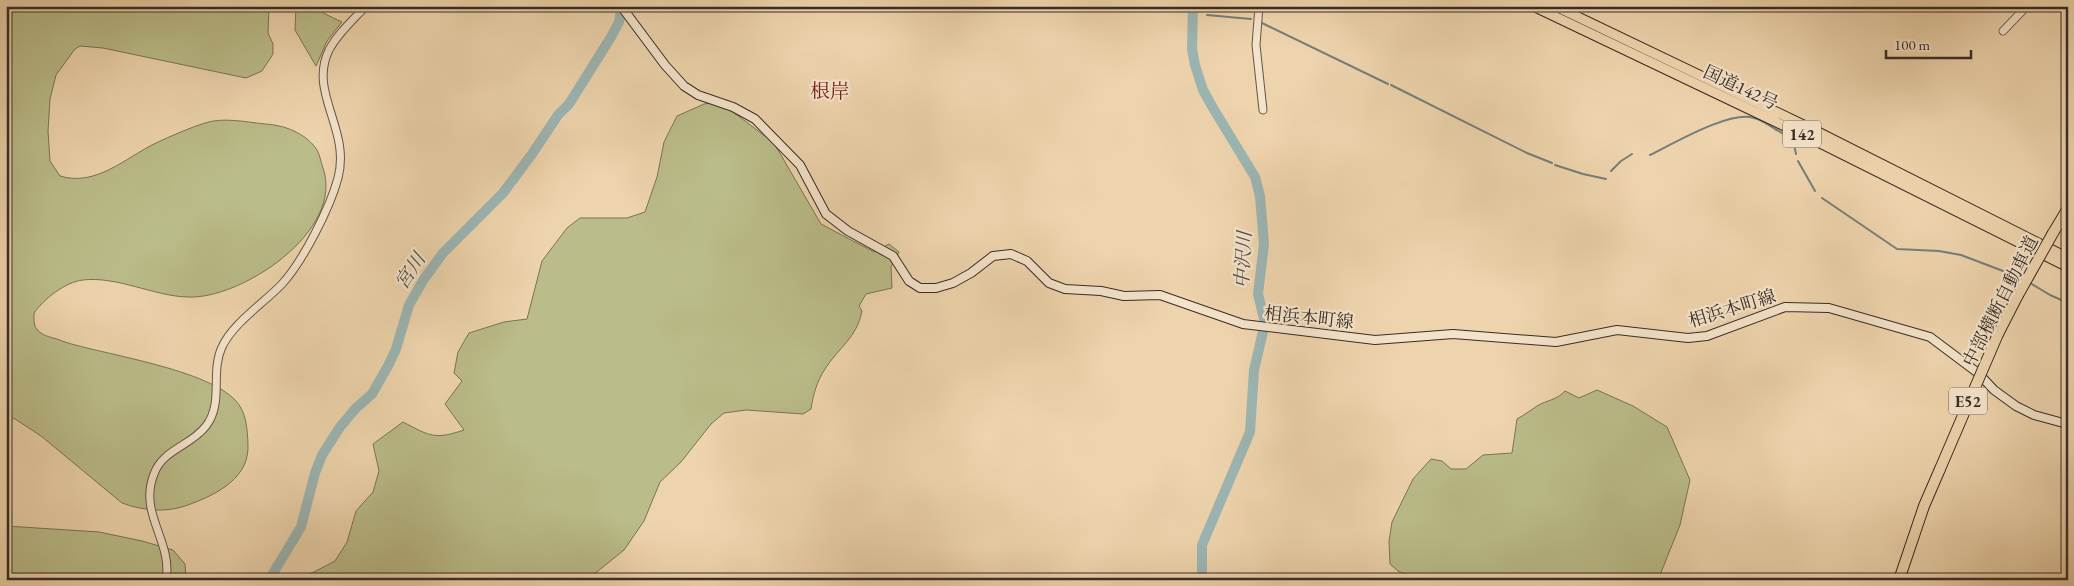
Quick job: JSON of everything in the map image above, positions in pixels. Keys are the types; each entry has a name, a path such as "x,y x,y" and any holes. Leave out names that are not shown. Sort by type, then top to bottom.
{"highway":[{"name":"国道142号","path":"1533,6 1816,141 2068,267"},
{"name":"国道142号","path":"1555,6 1816,131 2068,258"},
{"name":"中部横断自動車道","path":"1899,580 1921,513 1998,334 2068,208"}],"main road":[{"name":"相浜本町線","path":"623,9 684,86 698,95 733,107 755,119 800,165 826,214 848,231 893,256 909,281 916,287 936,288 954,283 993,256 1011,254 1019,256 1027,262 1049,283 1065,289 1101,291 1124,296 1149,294 1165,296 1231,321 1266,328 1375,340 1453,334 1556,342 1617,330 1688,338 1707,336 1785,307 1829,308 1930,337 1978,373 1994,390 2016,406 2034,415 2067,424 2068,432"}],"street":[{"path":"166,580 168,571 167,555 150,507 149,492 154,474 166,456 200,433 210,420 216,401 216,364 223,344 294,270 310,243 327,206 338,178 341,153 339,134 323,87 324,64 337,38 366,6"},
{"path":"1258,6 1256,45 1264,110"},
{"path":"2003,31 2028,6"}],"green space":[{"path":"6,6 269,6 268,33 273,44 273,54 262,71 246,78 103,48 80,46 75,49 56,75 50,99 48,131 50,161 60,176 86,178 98,174 156,143 199,125 219,120 242,121 287,128 307,139 319,154 326,192 319,215 304,237 284,257 260,274 234,287 209,295 187,297 174,296 109,281 76,281 56,292 43,302 34,313 35,327 46,336 186,374 210,383 229,395 241,408 246,422 248,449 246,460 234,479 206,498 185,506 161,510 145,509 122,503 41,436 15,419 6,416"},
{"path":"296,6 323,6 323,13 342,22 327,41 316,66 295,30"},
{"path":"720,102 774,143 821,224 874,252 889,244 899,252 891,267 892,288 866,294 859,306 862,311 860,320 852,336 822,374 816,388 811,409 803,414 746,410 724,413 711,424 681,462 660,482 644,521 624,550 587,580 313,580 310,574 335,561 347,542 356,511 373,492 379,471 373,444 403,422 420,431 439,436 464,430 445,404 462,381 454,373 458,352 469,333 504,322 527,319 542,261 567,228 580,218 627,218 645,212 657,177 664,142 677,116 704,104"},
{"path":"1597,390 1633,406 1667,427 1690,480 1680,525 1658,580 1417,580 1398,571 1390,564 1389,541 1392,522 1413,479 1431,459 1442,461 1451,469 1466,469 1483,455 1512,453 1517,419 1565,391 1579,398"},
{"path":"6,526 99,532 173,550 185,564 186,580 6,580"}],"waterway":[{"name":"宮川","path":"269,580 301,527 315,473 322,455 340,427 356,408 372,394 396,349 409,305 424,279 443,253 503,193 558,115 569,104 611,37 619,22 622,6"},
{"name":"中沢川","path":"1193,6 1192,49 1195,65 1203,90 1255,177 1260,196 1264,244 1258,294 1265,323 1254,370 1250,432 1202,545 1202,580"},
{"path":"1207,15 1251,19"},
{"path":"1262,23 1388,84"},
{"path":"1391,85 1527,153 1552,163"},
{"path":"1650,155 1702,129 1717,123 1744,117 1760,120 1783,133 1792,142 1796,154"},
{"path":"1611,171 1632,154"},
{"path":"1798,161 1815,191"},
{"path":"1555,165 1606,179"},
{"path":"1822,198 1897,249 1939,251 1961,255 2024,279"},
{"path":"2030,283 2068,303"}],"district":[{"name":"根岸","path":"830,91"}]}
